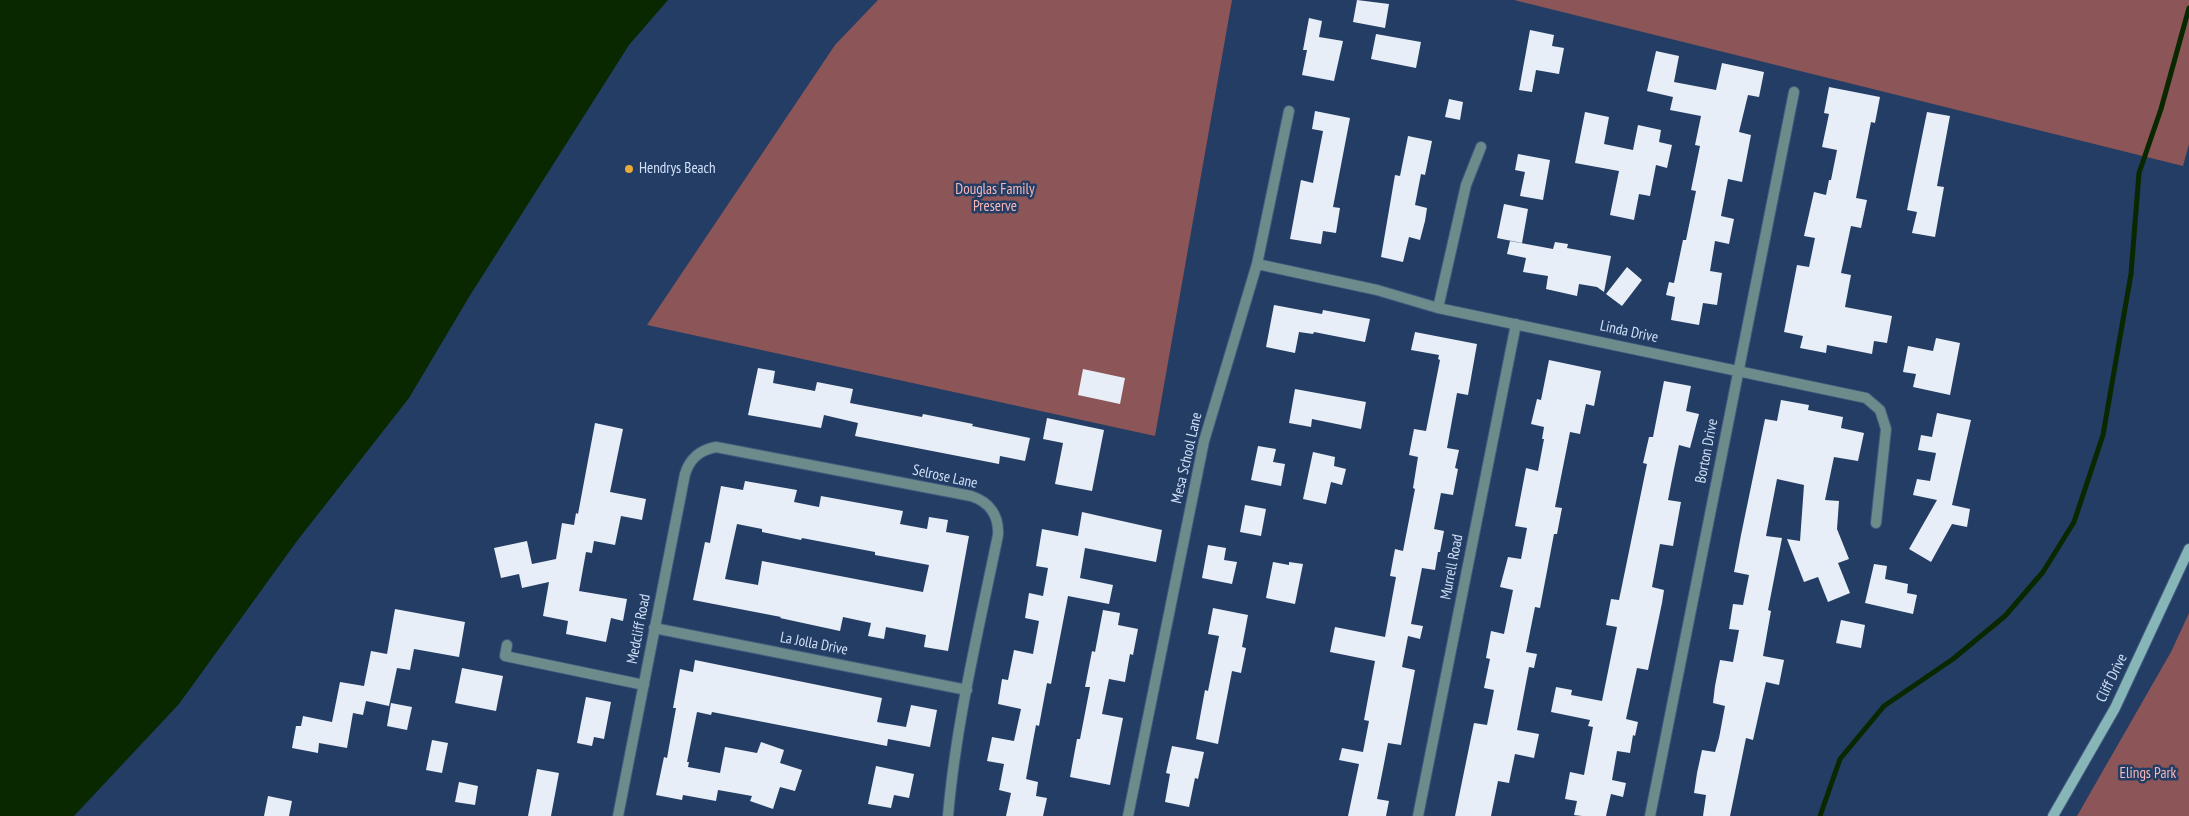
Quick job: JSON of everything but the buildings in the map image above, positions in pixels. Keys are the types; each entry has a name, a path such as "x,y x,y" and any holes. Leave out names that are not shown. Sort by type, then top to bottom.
{"main road":[{"name":"Cliff Drive","path":"2053,816 2115,708 2189,550"}],"street":[{"name":"Borton Drive","path":"1650,816 1794,92"},
{"name":"Mesa School Lane","path":"1128,816 1204,441 1257,264 1289,111"},
{"path":"1438,308 1466,184 1481,148"},
{"name":"Linda Drive","path":"1257,264 1377,290 1438,308 1856,394 1874,403 1884,419 1886,428 1876,523"},
{"name":"Murrell Road","path":"1418,816 1516,324"},
{"name":"Selrose Lane","path":"699,453 707,449 724,448 971,496 987,504 997,518 998,535 967,690 949,794 948,816"},
{"name":"Medcliff Road","path":"618,816 685,474 688,466 699,453"},
{"name":"La Jolla Drive","path":"654,628 967,690"},
{"path":"507,645 505,656 644,685"}],"green space":[{"name":"Douglas Family Preserve","path":"878,0 1232,0 1155,436 647,325 835,45"},
{"path":"1514,0 2189,0 2189,144 2183,166"},
{"name":"Elings Park","path":"2189,613 2189,816 2077,816 2171,652"}],"shaded area":[{"path":"0,0 668,0 629,45 469,297 409,398 297,541 179,704 74,816 0,816"}],"waterway":[{"path":"1820,816 1840,759 1884,706 1953,659 2005,616 2043,572 2074,522 2103,435 2131,274 2139,173 2161,109 2189,8"}],"place":[{"name":"Hendrys Beach","path":"629,169"}]}
